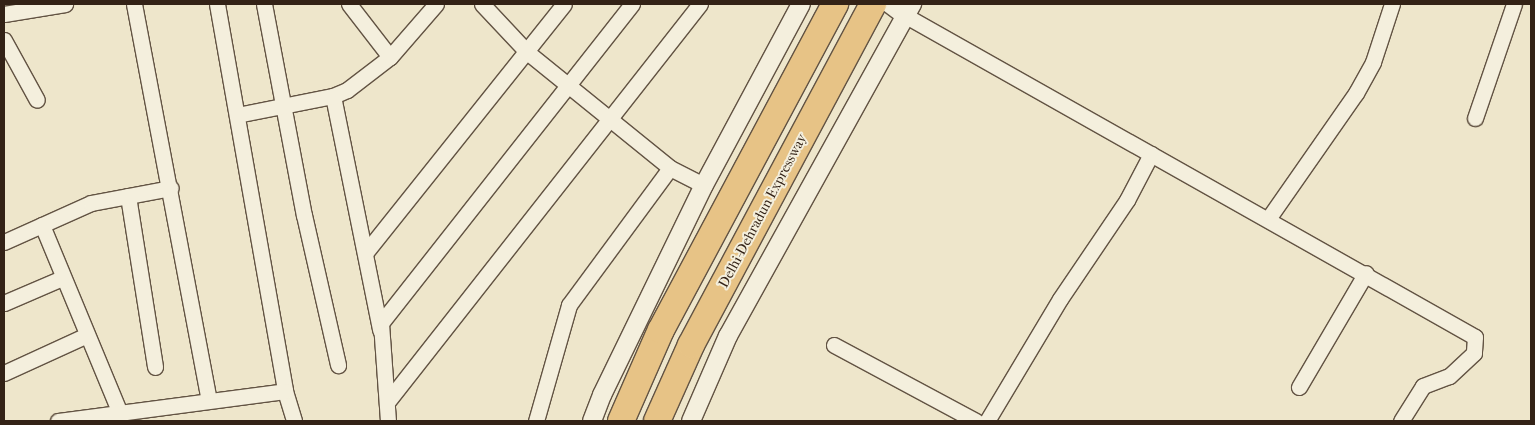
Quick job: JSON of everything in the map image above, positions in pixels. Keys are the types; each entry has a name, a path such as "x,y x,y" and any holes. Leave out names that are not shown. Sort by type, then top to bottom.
{"highway":[{"path":"621,421 661,330 835,4"},
{"name":"Delhi-Dehradun Expressway","path":"657,421 691,345 873,4"}],"street":[{"path":"4,14 65,4"},
{"path":"134,4 209,400"},
{"path":"216,4 286,392 294,421"},
{"path":"264,4 304,215 338,365"},
{"path":"349,4 390,57"},
{"path":"237,115 333,96 360,82 390,57 436,4"},
{"path":"482,4 528,52 670,168 704,185"},
{"path":"366,252 528,52 564,4"},
{"path":"380,333 381,323 632,4"},
{"path":"388,401 700,4"},
{"path":"592,421 602,394 704,185 801,4"},
{"path":"890,4 909,10 1152,154 1366,273 1475,337 1474,353 1450,376 1422,386 1401,421"},
{"path":"1268,219 1356,93 1373,62 1392,4"},
{"path":"1475,118 1514,4"},
{"path":"691,421 728,336 909,10"},
{"path":"4,40 37,100"},
{"path":"333,96 366,252 380,333 388,401 388,421"},
{"path":"988,421 1060,299 1127,200 1152,154"},
{"path":"536,421 569,304 670,168"},
{"path":"4,242 91,203 170,188"},
{"path":"128,196 155,367"},
{"path":"42,225 62,278 87,335 128,415"},
{"path":"1299,387 1366,273"},
{"path":"4,302 62,278"},
{"path":"4,373 87,335"},
{"path":"834,345 976,421"},
{"path":"58,421 128,415 209,400 286,392"}]}
